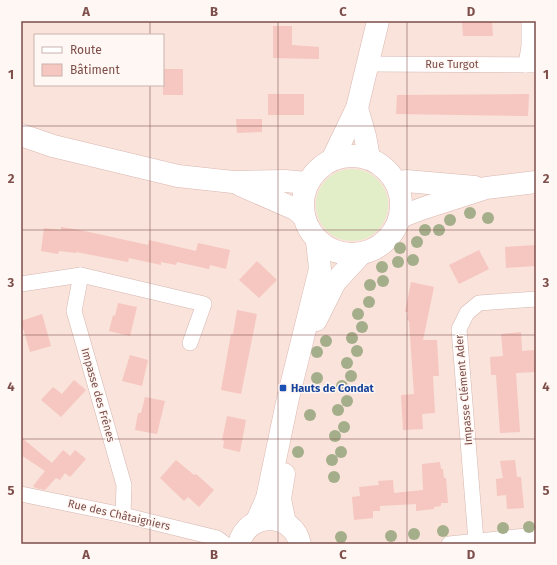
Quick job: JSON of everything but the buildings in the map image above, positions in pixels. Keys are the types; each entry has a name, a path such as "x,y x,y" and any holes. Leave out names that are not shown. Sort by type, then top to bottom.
{"main road":[{"path":"332,160 357,108 378,21"},
{"path":"357,108 365,136 369,158"},
{"path":"21,135 52,146 178,176 233,182 285,181 307,184"},
{"path":"344,156 369,158 390,172 396,183 401,200 400,217 395,230 386,241 374,249 361,254 345,254 330,250 317,240 309,229 304,216 302,200 307,184 313,174 332,160 344,156"},
{"path":"396,183 406,181 486,188"},
{"path":"233,182 295,209 304,216"},
{"path":"400,217 486,188 536,182"},
{"path":"247,532 267,498 288,398 320,269 317,240"},
{"path":"285,522 280,499 289,438 316,321 335,282 361,254"},
{"path":"247,532 266,519 276,519 285,522 291,527 302,542"}],"street":[{"path":"529,21 531,65"},
{"name":"Rue Turgot","path":"367,64 531,65"},
{"path":"21,284 81,275 204,304 190,344"},
{"name":"Impasse des Frênes","path":"81,275 74,311 124,485 123,515"},
{"name":"Impasse Clément Ader","path":"476,541 459,329 467,312 479,303 536,299"},
{"name":"Rue des Châtaigniers","path":"21,494 123,515 221,541 247,532"},
{"path":"449,544 526,538"}],"shaded area":[{"path":"21,21 536,21 536,544 21,544"}],"green space":[{"path":"345,169 359,169 366,171 378,179 386,191 388,205 386,219 378,231 366,239 359,241 345,241 338,239 326,231 318,219 316,212 316,198 318,191 326,179 338,171"}],"place":[{"name":"Hauts de Condat","path":"283,388"}]}
